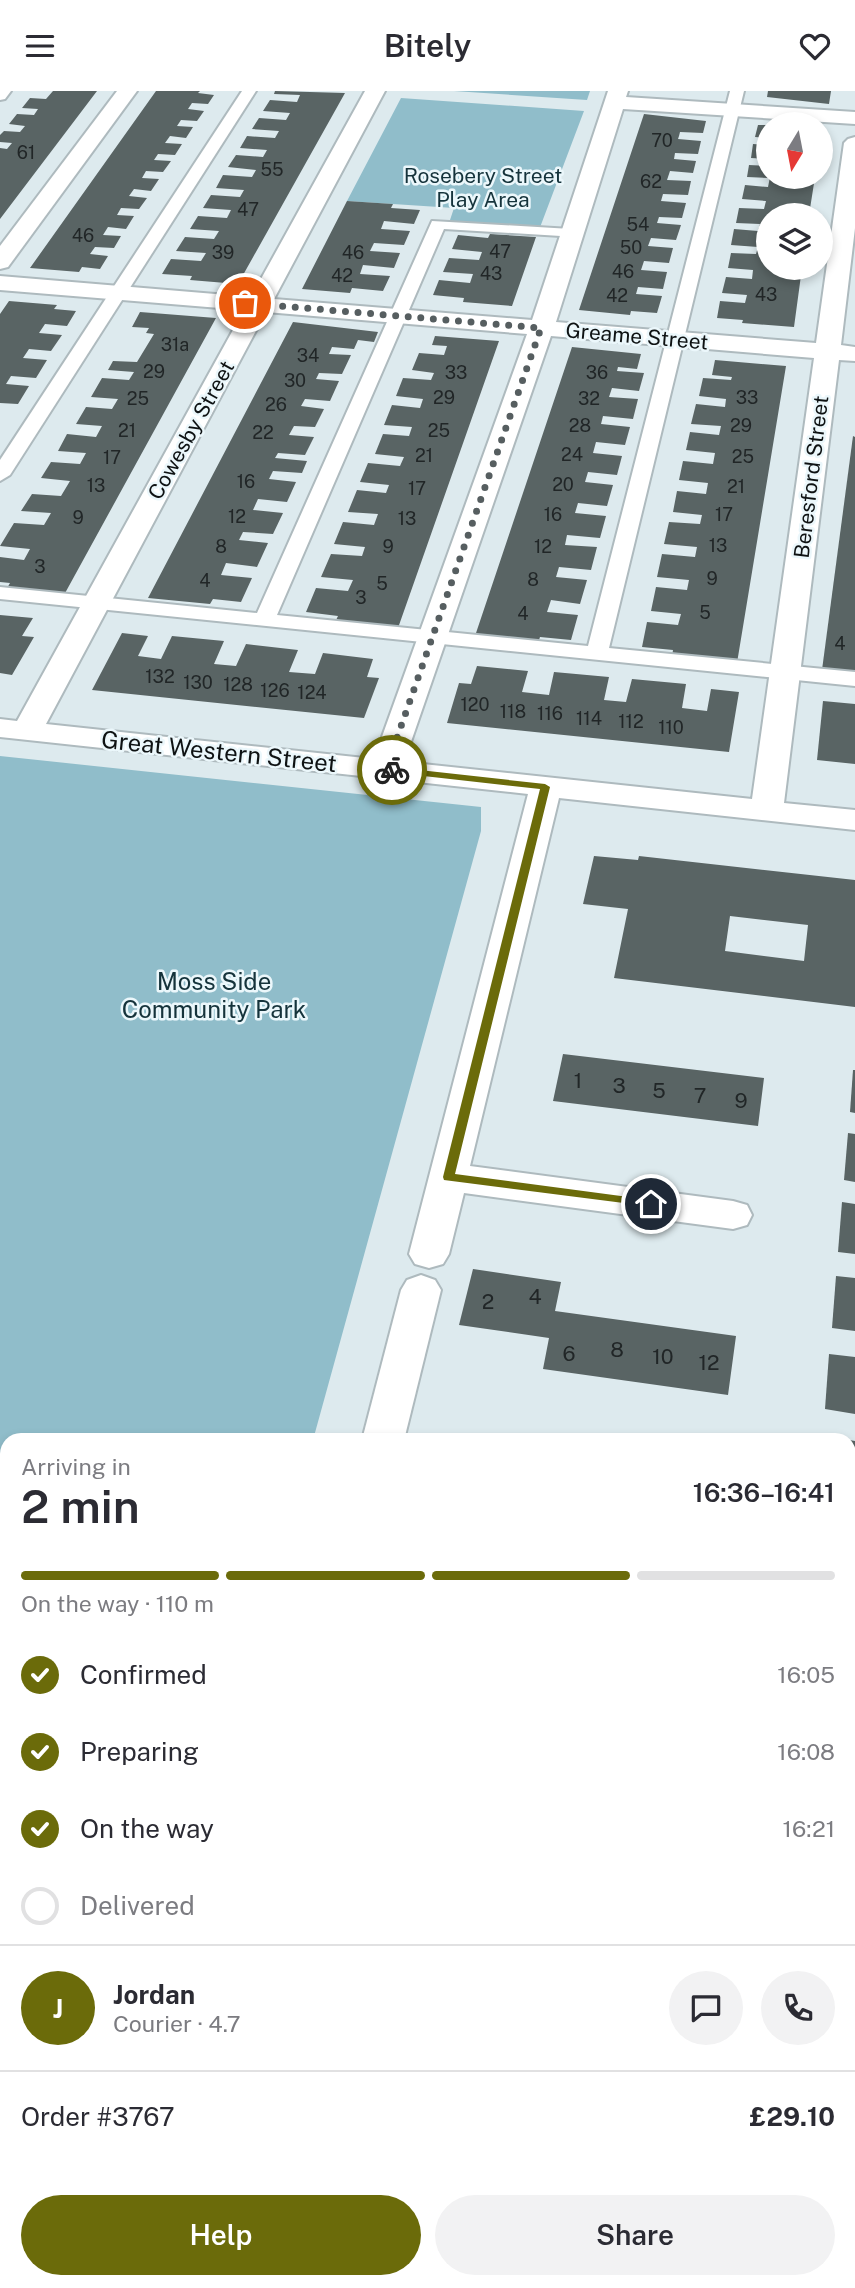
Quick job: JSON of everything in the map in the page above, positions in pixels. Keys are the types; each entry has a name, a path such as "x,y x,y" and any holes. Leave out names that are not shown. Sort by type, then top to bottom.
{"street":[{"path":"0,262 127,91"},
{"name":"Cowesby Street","path":"13,729 97,603 375,91"},
{"path":"386,769 541,328 616,96 735,100 855,118"},
{"name":"Beresford Street","path":"768,810 855,143"},
{"name":"Greame Street","path":"0,283 855,353"},
{"name":"Great Western Street","path":"13,729 855,820"},
{"path":"385,1433 545,787"},
{"path":"448,1177 733,1215"}],"lane":[{"path":"0,96 4,91"},
{"path":"0,475 249,91"},
{"path":"597,654 735,100"},
{"path":"265,619 439,225 571,234"},
{"path":"0,593 855,679"}],"green space":[{"path":"454,91 590,91 587,100"},
{"name":"Rosebery Street Play Area","path":"401,98 584,111 539,230 449,223 454,208 347,201"},
{"name":"Moss Side Community Park","path":"0,756 481,807 481,831 315,1433 0,1433"}],"building":[{"path":"53,91 97,91 0,219 0,148 7,149 12,143 0,142 0,135 4,131 20,132 25,126 9,124 17,114 34,115 38,109 22,108 30,98 46,99"},
{"path":"156,91 200,91 198,93 214,95 208,104 192,103 188,109 204,111 197,121 181,120 177,126 193,127 186,138 170,136 165,143 182,144 175,155 158,154 154,160 171,161 163,172 146,171 142,178 159,179 151,191 134,189 129,196 147,198 139,209 121,208 117,215 134,216 126,229 108,227 103,235 121,236 114,248 95,247 90,254 108,256 100,269 82,267 79,272 30,268"},
{"path":"275,91 345,93 238,284 190,280 192,276 162,274 171,259 201,261 206,253 176,251 185,237 214,239 219,231 190,229 198,216 227,218 231,210 203,208 211,195 240,197 244,190 216,188 223,175 252,177 256,170 228,167 236,155 263,157 267,150 240,148 247,136 275,138 279,131 252,129 259,118 286,120 290,113 263,111 270,100 297,102 300,95 274,94"},
{"path":"768,91 831,91 829,104 767,97"},
{"path":"644,114 706,121 703,133 680,132 678,139 701,141 698,154 675,153 674,159 696,161 693,173 670,171 667,180 691,181 688,195 663,194 661,201 686,203 682,218 659,217 657,223 681,225 676,240 651,238 648,246 673,248 669,263 644,261 641,270 667,272 663,289 638,287 636,294 662,296 657,313 631,311 630,315 579,310"},
{"path":"753,144 756,144 756,158 751,158"},
{"path":"749,165 756,165 756,177 747,177"},
{"path":"745,185 756,186 756,189 813,189 811,203 766,203 742,199"},
{"path":"347,201 393,204 391,208 420,210 414,224 384,221 381,229 410,231 404,245 374,243 370,251 400,253 394,268 363,265 360,274 390,276 383,291 352,288 350,293 302,289"},
{"path":"739,208 756,209 756,224 736,223"},
{"path":"734,229 756,231 756,247 731,245"},
{"path":"490,234 536,237 512,306 463,302 464,298 433,295 439,280 470,283 473,274 443,272 449,258 479,260 482,252 452,249 458,235 488,238"},
{"path":"731,253 756,254 756,280 800,280 794,327 717,318 720,301 745,303 747,295 722,293 726,277 752,279 753,270 728,268"},
{"path":"9,301 57,305 54,309 76,311 67,326 45,324 39,333 62,335 51,351 29,349 23,358 47,360 36,378 11,376 6,384 29,386 18,404 0,403 0,314"},
{"path":"140,312 216,318 64,595 6,590 10,583 0,582 0,557 24,560 30,549 0,546 14,523 44,525 51,513 21,511 32,494 61,496 70,481 41,478 51,462 80,464 86,453 58,451 67,434 96,437 102,426 76,424 86,407 112,409 118,399 91,397 102,378 129,380 134,372 108,370 113,361 137,362 154,334 146,333 149,328 132,327"},
{"path":"293,322 378,332 374,342 358,340 354,349 332,347 329,354 351,355 342,374 319,373 316,379 339,381 330,401 305,399 301,406 324,409 315,427 294,426 289,435 314,437 305,455 278,453 275,458 307,461 302,473 273,471 269,479 296,482 287,502 258,499 253,510 283,513 273,534 243,532 239,540 268,543 257,567 226,563 221,575 252,578 241,602 213,599 210,604 148,598"},
{"path":"435,336 499,341 398,628 335,622 338,616 306,612 316,588 348,591 353,580 321,577 331,554 362,556 365,547 334,544 343,522 374,525 378,514 348,512 357,490 386,493 389,485 360,482 368,463 400,466 404,457 375,454 383,434 409,436 412,427 384,425 392,405 420,408 423,399 396,396 403,378 431,380 434,373 412,370 419,353 444,355 447,346 432,345"},
{"path":"572,347 641,354 637,369 618,367 617,371 644,373 639,391 612,388 609,397 638,399 633,419 603,416 601,424 630,427 625,445 596,442 593,453 622,456 617,475 588,472 585,482 613,485 607,506 578,503 575,513 606,516 600,538 567,535 565,545 597,547 591,570 559,567 556,577 587,580 580,604 551,600 547,612 578,615 571,640 540,637 538,643 475,636"},
{"path":"715,360 786,366 737,663 672,656 673,650 642,647 647,622 678,625 681,614 651,611 656,587 687,590 689,580 657,577 662,554 695,557 697,547 664,544 669,522 700,524 702,515 673,512 677,491 706,494 708,483 679,480 683,461 713,464 715,453 686,450 690,432 719,435 721,426 691,424 696,404 725,407 726,399 699,396 703,378 731,380 732,377 712,375"},
{"path":"853,436 855,437 855,674 822,670"},
{"path":"0,615 33,618 22,636 34,637 12,675 0,673"},
{"path":"122,633 148,636 138,656 161,659 172,636 224,641 214,664 236,666 246,644 298,650 289,672 315,674 323,653 373,659 367,677 379,678 364,718 92,690"},
{"path":"477,666 528,671 522,692 549,695 554,672 609,677 604,700 626,702 632,679 686,684 682,708 707,711 711,689 739,692 729,752 447,723 459,683 471,684"},
{"path":"823,701 855,704 855,764 817,760"},
{"path":"594,856 638,860 639,856 855,880 855,1007 614,978 628,909 583,904","holes":["730,916 808,925 804,961 725,951"]},
{"path":"563,1054 764,1078 758,1126 553,1101"},
{"path":"855,1070 855,1113 850,1112"},
{"path":"848,1133 855,1134 855,1182 844,1180"},
{"path":"842,1202 855,1204 855,1254 838,1252"},
{"path":"473,1269 561,1282 555,1311 736,1336 728,1395 543,1369 549,1338 459,1325"},
{"path":"836,1276 855,1278 855,1331 832,1328"},
{"path":"829,1354 855,1357 855,1414 825,1409"}],"way so far":[{"path":"245,303 541,328 386,769 392,770"}],"route":[{"path":"392,770 545,787 448,1177 651,1204"}]}
